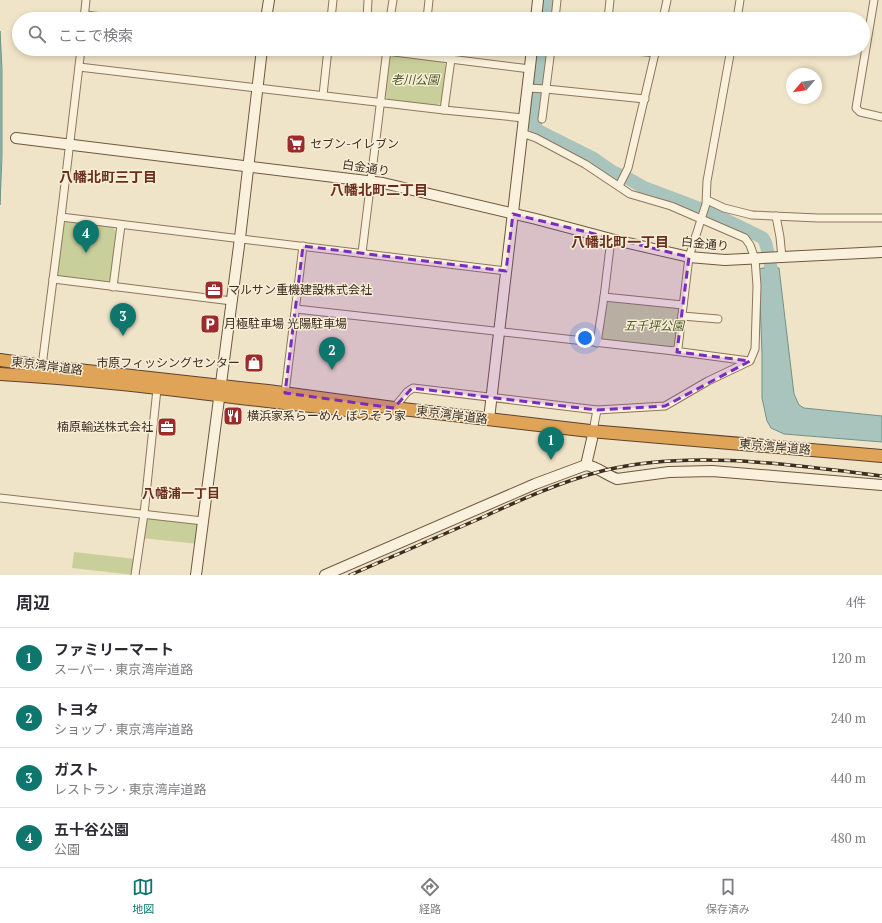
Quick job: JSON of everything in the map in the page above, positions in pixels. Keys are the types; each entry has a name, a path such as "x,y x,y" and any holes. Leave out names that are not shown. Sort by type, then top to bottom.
{"highway":[{"name":"東京湾岸道路","path":"0,360 42,366 162,378 220,391 592,435 882,464"},
{"path":"0,370 24,375"},
{"name":"東京湾岸道路","path":"0,374 94,381 157,389 285,393 489,419 592,435 882,456"}],"street":[{"path":"85,12 86,0"},
{"path":"267,12 269,0"},
{"path":"332,12 333,0"},
{"path":"367,12 368,0"},
{"path":"391,12 393,0"},
{"path":"428,12 429,0"},
{"path":"537,12 538,0"},
{"path":"556,12 557,0"},
{"path":"609,12 610,0"},
{"path":"664,12 667,0"},
{"path":"738,12 740,0"},
{"path":"870,24 874,0"},
{"path":"42,366 80,56"},
{"path":"196,575 240,238 261,56"},
{"path":"323,95 327,56"},
{"path":"362,253 385,56"},
{"path":"429,56 530,69"},
{"path":"489,419 531,56"},
{"path":"542,119 550,56"},
{"path":"619,186 628,168 655,56"},
{"path":"674,351 678,348 689,257 707,202 707,181 709,168 731,56"},
{"path":"865,56 856,108 860,112 882,117"},
{"path":"444,110 451,59"},
{"path":"79,67 524,118"},
{"path":"527,88 546,88 645,98"},
{"path":"394,408 407,392 413,388 492,396 598,410 664,406 708,380 750,361 755,349 757,286 754,259 750,245 745,238 702,217 630,194 585,164 536,138 522,133"},
{"name":"白金通り","path":"16,138 370,181 689,257 725,260 777,258"},
{"path":"707,202 752,215 818,218 882,218"},
{"path":"776,216 780,237 777,258 882,252"},
{"path":"61,217 506,271"},
{"path":"113,287 121,225"},
{"path":"597,343 611,239"},
{"path":"285,393 303,246"},
{"path":"53,280 232,301"},
{"path":"604,297 683,305"},
{"path":"296,309 674,351 750,361"},
{"path":"682,316 718,319"},
{"path":"135,575 144,514 157,389"},
{"path":"586,465 598,410"},
{"path":"324,575 535,484 586,465 595,467 617,479 669,472 712,471 882,485"},
{"path":"0,498 203,521"}],"highlighted area":[{"path":"513,214 689,257 677,352 750,361 665,406 597,410 412,388 394,408 285,393 303,246 506,271"}],"green space":[{"name":"老川公園","path":"392,56 404,56 442,60 446,65 442,102 437,105 388,100 384,94 388,58"},
{"path":"66,222 113,227 116,232 110,280 105,283 61,278 57,274 63,225"},
{"name":"五千坪公園","path":"610,300 677,307 680,311 675,346 671,350 605,342 601,338 606,304"},
{"path":"145,515 202,522 199,544 141,538"},
{"path":"74,552 136,559 134,575 72,568"}],"water":[{"path":"0,31 2,69 2,155 0,205"},
{"path":"768,267 779,268 794,394 799,405 804,408 882,416 882,442 784,434 771,428 767,421 762,398 759,269"}],"waterway":[{"path":"548,12 549,0"},
{"path":"543,56 535,127 537,130 593,158 613,172 643,187 712,213 763,238 766,244 772,272"}],"railway":[{"path":"350,575 525,498 586,475 636,464 670,461 742,461 813,467 882,476"}],"place":[{"name":"セブン-イレブン","path":"296,144"},
{"name":"五十谷公園","path":"86,253"},
{"name":"マルサン重機建設株式会社","path":"214,290"},
{"name":"月極駐車場 光陽駐車場","path":"210,324"},
{"name":"ガスト","path":"123,336"},
{"name":"市原フィッシングセンター","path":"254,363"},
{"name":"トヨタ","path":"332,370"},
{"name":"横浜家系らーめん ぼうそう家","path":"233,416"},
{"name":"楠原輸送株式会社","path":"167,427"},
{"name":"ファミリーマート","path":"551,460"}],"district":[{"name":"八幡北町三丁目","path":"108,177"},
{"name":"八幡北町二丁目","path":"379,190"},
{"name":"八幡北町一丁目","path":"620,242"},
{"name":"八幡浦一丁目","path":"181,493"}]}
